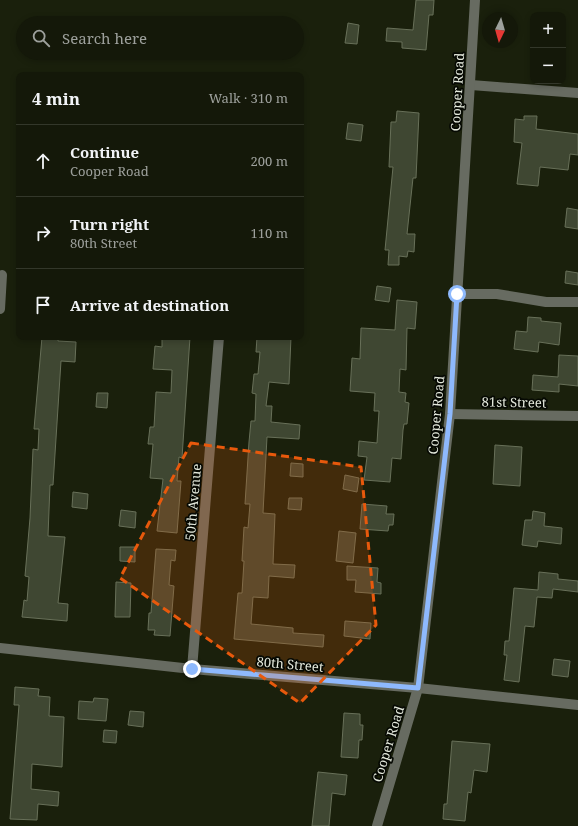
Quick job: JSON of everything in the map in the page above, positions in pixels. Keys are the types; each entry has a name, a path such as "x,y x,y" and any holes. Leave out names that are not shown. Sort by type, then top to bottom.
{"street":[{"name":"Cooper Road","path":"377,826 418,688 450,414 475,0"},
{"path":"470,85 578,93"},
{"path":"0,309 2,275"},
{"path":"457,294 497,294 546,302 578,302"},
{"name":"50th Avenue","path":"192,669 219,340"},
{"name":"81st Street","path":"450,414 578,416"},
{"name":"80th Street","path":"0,648 192,669 418,688 578,704"}],"highlighted area":[{"path":"191,443 361,467 376,625 300,703 120,578"}],"building":[{"path":"416,0 434,0 433,15 429,15 426,50 402,48 402,42 386,41 387,28 413,30"},
{"path":"348,23 359,25 357,44 345,43"},
{"path":"397,111 419,113 416,178 413,178 407,234 415,234 414,252 408,251 407,257 399,256 399,265 388,265 389,250 385,250 393,167 389,167 391,122 396,122"},
{"path":"524,116 537,116 536,129 578,134 578,155 570,154 568,170 540,167 538,186 517,184 522,143 514,142 515,119 524,120"},
{"path":"348,123 363,125 361,141 346,139"},
{"path":"567,208 578,210 578,229 565,227"},
{"path":"566,271 578,273 578,285 565,283"},
{"path":"377,286 391,288 389,302 375,300"},
{"path":"397,300 417,302 415,329 407,328 406,370 400,369 399,392 406,393 405,402 409,403 407,424 404,424 403,430 401,459 392,458 390,482 364,480 367,457 358,456 359,441 377,443 379,411 374,411 375,393 350,391 352,358 360,359 361,328 395,330"},
{"path":"528,317 541,318 541,321 561,323 559,345 539,342 538,352 514,349 516,331 527,332"},
{"path":"42,340 76,342 75,362 61,361 53,485 50,485 48,536 65,537 58,603 68,604 67,621 22,617 24,600 27,601 29,577 25,576 30,518 33,449 38,450 39,429 34,429"},
{"path":"162,340 190,340 182,458 179,457 177,481 181,481 177,533 157,531 163,479 150,478 153,444 148,444 150,427 154,427 156,392 171,393 172,370 153,369 155,346 162,347"},
{"path":"257,340 291,340 289,384 269,382 266,406 272,406 271,422 300,425 299,439 267,437 263,513 275,514 273,564 295,565 294,578 269,576 268,598 253,597 251,624 293,628 293,633 324,635 323,647 234,639 238,593 242,593 244,527 248,528 250,504 245,504 251,421 255,421 256,394 252,393 254,374 258,374 260,352 256,352"},
{"path":"559,355 578,356 578,386 559,384 559,392 532,390 533,375 558,377"},
{"path":"97,393 108,393 107,408 96,407"},
{"path":"495,445 522,447 520,486 493,484"},
{"path":"291,463 303,464 303,477 290,476"},
{"path":"345,475 359,478 357,492 343,489"},
{"path":"73,492 88,494 87,509 72,507"},
{"path":"289,498 302,498 301,510 288,509"},
{"path":"362,504 387,506 386,514 394,514 393,525 389,525 388,531 360,529"},
{"path":"121,510 136,512 135,528 119,526"},
{"path":"533,511 545,513 544,526 562,528 561,544 538,541 537,547 522,545 525,520 532,520"},
{"path":"339,531 356,533 353,563 336,561"},
{"path":"120,547 135,547 135,562 120,561"},
{"path":"156,549 176,550 175,561 171,560 169,585 174,586 170,636 154,635 155,630 148,630 149,613 151,613"},
{"path":"347,566 378,568 377,582 381,583 381,594 355,592 356,580 347,580"},
{"path":"539,572 558,574 558,579 578,581 578,592 553,589 552,598 537,597 534,627 525,626 519,682 504,680 507,655 504,655 505,641 509,641 514,588 538,590"},
{"path":"116,582 131,583 130,617 115,617"},
{"path":"345,621 371,623 370,639 344,636"},
{"path":"554,659 570,661 568,677 552,675"},
{"path":"15,687 39,689 38,696 50,697 49,716 64,717 62,767 32,764 31,789 59,792 58,806 38,804 37,820 10,819 19,705 14,705"},
{"path":"94,698 108,699 106,721 78,719 79,701 93,702"},
{"path":"130,711 144,712 143,727 128,725"},
{"path":"344,713 360,714 360,725 363,725 362,740 359,740 358,758 341,757"},
{"path":"104,730 117,731 116,743 103,742"},
{"path":"452,741 490,744 487,772 474,770 471,793 468,792 465,821 443,819 444,804 447,804"},
{"path":"318,772 347,775 345,795 332,793 329,826 312,826"}],"route":[{"path":"192,669 418,688 450,414 457,294"}]}
